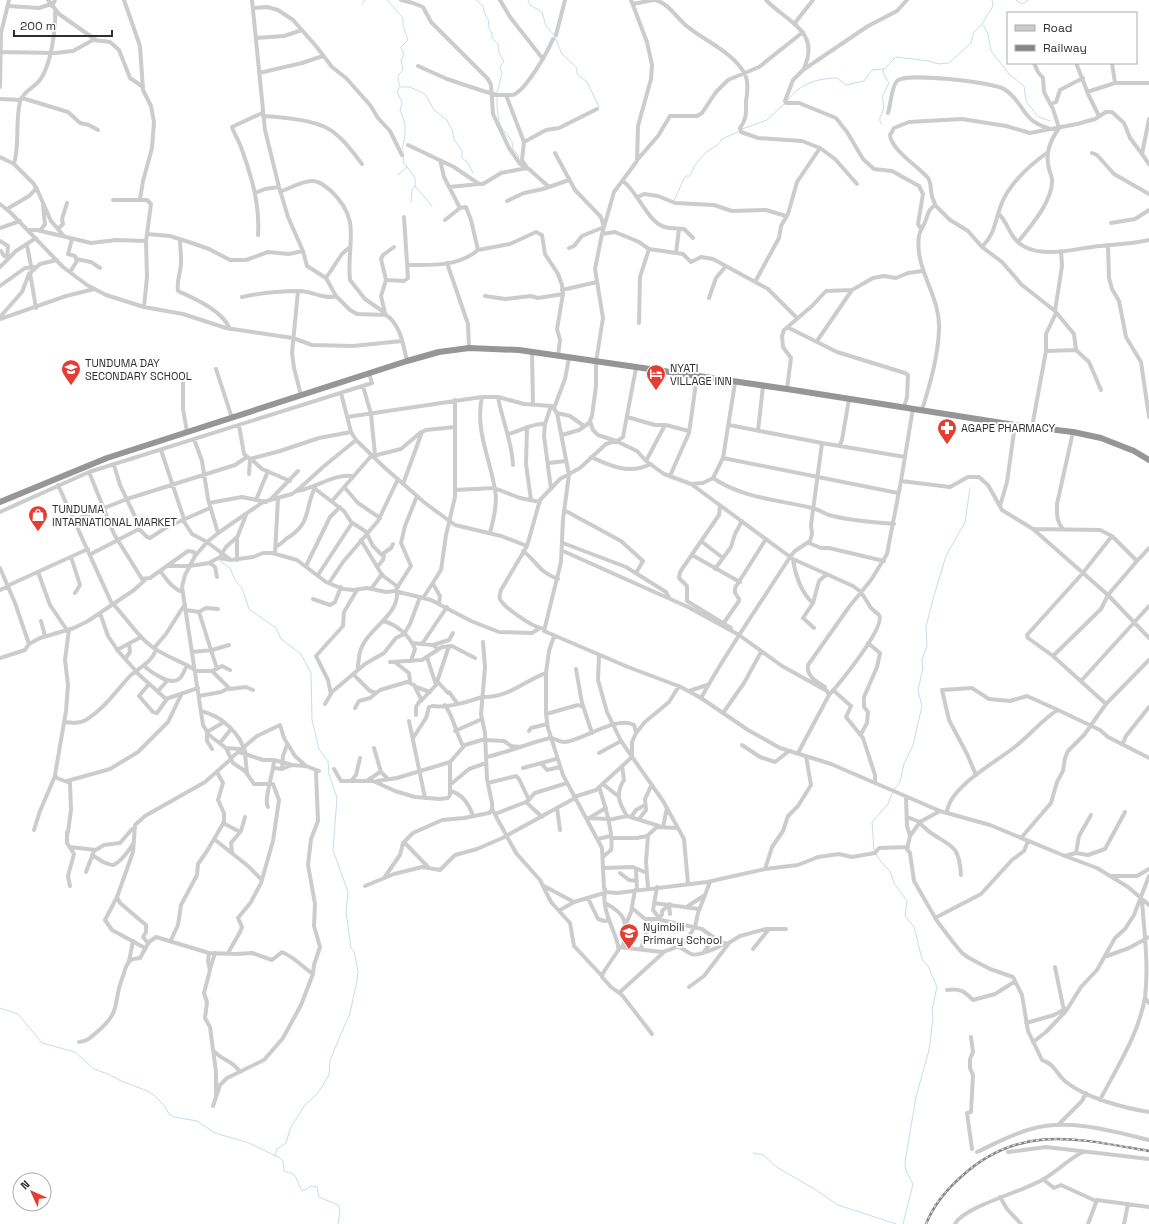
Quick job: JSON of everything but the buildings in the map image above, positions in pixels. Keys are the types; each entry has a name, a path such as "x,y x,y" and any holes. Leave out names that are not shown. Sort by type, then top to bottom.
{"highway":[{"path":"0,502 109,457 407,361 439,352 468,348 502,349 558,356 735,383 788,389 1015,425 1073,432 1100,438 1134,451 1149,460"}],"street":[{"path":"0,87 2,27 9,6 9,0"},
{"path":"9,6 39,8 51,5 55,0"},
{"path":"124,0 141,50 143,87 152,106 155,133 142,181 140,199"},
{"path":"252,0 262,114 280,192 308,268 326,278 336,296 344,306 357,314 386,314"},
{"path":"401,0 421,6 426,10 431,22 488,79 494,120 518,162 528,168 549,187"},
{"path":"500,0 510,17 543,59"},
{"path":"418,66 447,79 491,92 506,95 518,93 543,59 554,37 565,0"},
{"path":"637,161 637,134 651,79 652,65 645,35 632,2 654,0 674,13 687,26 720,49 744,73 747,80 746,117 740,128 741,132 758,138 802,141 820,148 835,159 857,184"},
{"path":"766,0 803,32 809,45 809,57 803,70"},
{"path":"794,24 813,0"},
{"path":"907,0 892,15 868,26 803,70 793,80 785,99 786,103 799,103 836,118 864,159 874,169 892,171 919,186 923,194 918,224 921,229"},
{"path":"51,5 96,41"},
{"path":"14,164 18,149 18,120 21,99 42,77 48,63 54,27 51,5"},
{"path":"253,8 267,7 278,10 289,17 302,30 323,56 370,105 378,118 390,131 402,155"},
{"path":"256,38 284,36 302,30"},
{"path":"798,753 829,694 868,643 878,626 880,617 871,608 861,592 853,586 792,558 691,484 670,476 646,461 637,451 616,440 598,435 593,430 590,421 596,386 596,362 603,318 595,269 602,234 614,192 658,136 670,116 697,116 702,113 721,86 728,80 759,67 803,32"},
{"path":"1,52 50,53 73,51 88,42 110,42 117,48 130,78 143,87"},
{"path":"259,73 302,63 323,56"},
{"path":"809,57 814,62"},
{"path":"1034,64 1043,78 1044,92 1051,104 1059,128"},
{"path":"1076,64 1087,92 1099,116"},
{"path":"1112,64 1115,83"},
{"path":"888,113 895,82 900,78 920,77 977,81 1005,90 1016,100 1034,123 1049,128"},
{"path":"1051,104 1056,102 1060,90 1082,78"},
{"path":"1087,92 1115,83 1149,83"},
{"path":"506,95 524,142 521,158 528,168"},
{"path":"0,98 21,99 68,112 80,123 89,125 98,130"},
{"path":"524,142 546,130 559,128 597,109"},
{"path":"1101,390 1089,362 1076,350 1074,334 1055,312 1014,278 1002,262 982,248 968,231 950,220 936,205 932,196 929,180 911,164 892,143 890,135 894,128 909,122 949,119 1006,126 1030,133 1089,121 1106,112 1112,112 1124,123 1130,138 1149,164"},
{"path":"258,235 255,194 242,149 232,127 262,114 310,122 325,127 342,140 362,164"},
{"path":"1142,154 1149,119"},
{"path":"1018,242 1045,203 1051,187 1052,179 1049,169 1048,152 1049,144 1059,128"},
{"path":"408,145 440,160 479,184"},
{"path":"755,282 778,238 782,222 786,216 797,182 820,148"},
{"path":"982,248 991,236 1001,205 1015,183 1038,159 1048,152"},
{"path":"555,153 575,190 601,217 604,227"},
{"path":"1092,153 1097,155 1114,174 1149,194"},
{"path":"0,156 14,164 36,187 44,202 51,222 64,236"},
{"path":"440,160 440,167 460,208"},
{"path":"450,187 483,184 494,175 528,168"},
{"path":"507,201 524,192 549,187 569,180"},
{"path":"280,192 312,181 317,181 326,186 343,203 351,229 350,280 365,299 386,314 398,328 407,361"},
{"path":"623,181 638,196 658,224 664,227 688,231 693,238"},
{"path":"7,209 33,193 36,187"},
{"path":"255,194 265,189 279,187"},
{"path":"638,196 644,194 658,196 676,203 714,205 732,211 766,210 786,216"},
{"path":"112,200 140,199 149,200 151,204 146,242 144,307"},
{"path":"40,231 45,224 43,217 44,202"},
{"path":"58,229 63,224 62,219 67,203"},
{"path":"0,204 20,221 56,260 94,289 106,295 144,307 183,314 230,329 293,338 312,345 328,347 353,346 402,341"},
{"path":"922,410 936,359 939,329 934,296 922,271 918,244 926,214 936,205"},
{"path":"445,220 460,208 466,207 478,250"},
{"path":"1112,223 1135,218 1149,210"},
{"path":"999,214 1004,219 1009,232 1018,242 1030,249 1042,251 1061,251 1149,240"},
{"path":"386,280 406,280 408,278 404,217"},
{"path":"0,228 20,221"},
{"path":"569,248 574,246 582,236 604,227"},
{"path":"676,253 679,229"},
{"path":"28,230 40,231 91,243 116,240 146,242"},
{"path":"407,265 447,263 464,260 478,250 510,244 533,233 539,232 542,235 545,254 558,274 563,292 557,329 560,340 558,356"},
{"path":"602,234 615,232 649,249 683,254 691,262 701,257 706,257 768,289 797,318"},
{"path":"147,234 180,240 210,249 230,260 246,260 268,252 289,254 303,252"},
{"path":"0,267 16,251 36,238"},
{"path":"72,239 68,254 75,256 76,259 91,262 100,268"},
{"path":"180,240 179,250 181,257 178,291 189,295 226,320 230,329"},
{"path":"0,241 8,246 8,258"},
{"path":"27,245 31,266"},
{"path":"1108,245 1109,278 1112,289 1119,301 1126,337 1141,362 1149,416"},
{"path":"386,314 381,296 386,280 382,257 394,246"},
{"path":"326,278 342,254 350,247"},
{"path":"639,323 640,277 649,249"},
{"path":"1,251 4,256 8,258"},
{"path":"1032,427 1046,351 1046,334 1055,312 1062,266 1061,251"},
{"path":"70,272 76,259"},
{"path":"0,318 22,292 26,277 40,264 56,260"},
{"path":"447,263 468,324 468,348"},
{"path":"0,286 25,268 31,266 36,267"},
{"path":"709,298 716,278 726,266"},
{"path":"817,342 852,290 873,278 884,276 896,278 908,273 922,271"},
{"path":"30,273 36,308"},
{"path":"485,296 505,299 531,296 538,298 597,282"},
{"path":"0,318 36,308 66,296 94,289"},
{"path":"788,389 791,358 783,347 782,336 787,327 812,306 826,291 852,290"},
{"path":"242,297 298,291 312,292 328,298 336,296"},
{"path":"298,291 297,312 293,338 294,368 301,395"},
{"path":"787,327 838,352 908,375 907,397 904,407"},
{"path":"1046,351 1076,350"},
{"path":"532,353 533,405"},
{"path":"551,489 549,463 544,443 545,424 565,379 569,358"},
{"path":"636,368 623,437 606,444 580,468 560,479 540,502 527,546 504,582 500,600 534,627 542,628 554,636 644,674 690,691 774,745 831,764 940,811 990,825 1097,868 1111,876 1149,905"},
{"path":"216,369 232,418"},
{"path":"183,373 183,409 187,432"},
{"path":"0,512 89,472 372,383 369,373"},
{"path":"670,476 686,443 697,376"},
{"path":"691,484 703,483 713,478 723,458 735,383"},
{"path":"363,386 371,414 373,455"},
{"path":"758,431 763,386"},
{"path":"341,393 351,432 356,440 417,496 450,522 458,526 490,533 527,546"},
{"path":"219,558 237,560 253,557 263,553 275,554 296,560 329,583 340,587 357,590 397,590 439,603 467,619 499,632 532,633 542,628 558,579 563,543 562,528 568,475 557,413 552,407 524,404 498,397 482,397 347,417"},
{"path":"482,397 481,425 483,444 496,501 490,533"},
{"path":"498,397 500,411 508,434 513,465"},
{"path":"840,446 849,399"},
{"path":"325,704 331,694 353,674 384,653 396,638 404,633 422,598 433,584 441,570 455,490 455,400"},
{"path":"829,694 827,689 809,674 808,665 813,655 884,560 889,550 913,408"},
{"path":"557,413 570,416 584,426"},
{"path":"627,417 655,426 665,425 689,431"},
{"path":"562,435 584,426 590,421"},
{"path":"508,434 527,428 534,424 545,424"},
{"path":"239,425 244,454 262,469 290,481"},
{"path":"646,461 665,425"},
{"path":"729,425 905,457"},
{"path":"1000,506 1007,482 1015,425"},
{"path":"332,501 345,488 352,476 373,455 401,449 426,430 455,427"},
{"path":"527,428 526,464 531,500"},
{"path":"74,520 103,510 127,499 238,464 249,458 319,438 351,432"},
{"path":"403,484 422,432"},
{"path":"1063,529 1056,516 1073,432"},
{"path":"194,439 198,446 210,508 218,533"},
{"path":"296,491 356,440"},
{"path":"809,544 812,534 810,525 814,508 822,443"},
{"path":"161,450 184,519 192,534 207,542 232,560"},
{"path":"109,457 139,525 139,530 147,537 150,538 184,519 210,508"},
{"path":"591,457 614,468 628,470 641,469 651,464"},
{"path":"249,458 249,474"},
{"path":"723,458 898,493"},
{"path":"549,463 566,461"},
{"path":"228,953 242,927 238,918 250,902 262,880 273,840 279,800 274,785 254,784 247,773 236,766 225,748 207,732 203,725 182,582 195,556 207,542 246,514 268,501 290,481 298,471"},
{"path":"89,472 103,510 117,541 141,578 145,580"},
{"path":"256,500 268,472"},
{"path":"209,503 242,497 268,501 296,491 315,487 336,477 352,476"},
{"path":"901,481 950,487 958,484 968,477 979,477 988,485 1002,510 1033,529 1082,574 1108,595 1149,638"},
{"path":"329,583 343,562 380,518 398,478"},
{"path":"713,478 727,486 764,499 814,508 829,515 846,519 894,524"},
{"path":"58,485 113,604 142,637 155,649 187,665 195,671 212,671 223,666 230,670"},
{"path":"315,487 340,507 352,523 368,533 373,546 384,557"},
{"path":"276,546 294,535 301,528 309,511 315,487"},
{"path":"345,488 358,503 380,518"},
{"path":"455,490 494,488 515,496 540,502"},
{"path":"397,598 397,590 411,566 400,543 417,496"},
{"path":"275,554 278,498"},
{"path":"7,499 11,507"},
{"path":"720,506 719,515 679,576 687,586 686,598 695,607 740,634 761,652 829,694"},
{"path":"306,566 333,514 340,507"},
{"path":"564,510 628,546 643,561 636,573"},
{"path":"237,560 238,537 246,514"},
{"path":"715,569 731,547 735,534 742,522"},
{"path":"318,575 352,523"},
{"path":"1033,529 1100,530 1112,536 1137,561"},
{"path":"91,554 139,530"},
{"path":"1106,704 1053,656 1032,642 1027,635 1082,574 1112,536"},
{"path":"213,537 216,549"},
{"path":"168,566 189,566 209,563 219,558 226,547 238,537"},
{"path":"723,624 737,606 739,598 735,590 766,539"},
{"path":"361,540 382,574 397,590"},
{"path":"701,541 723,558"},
{"path":"563,543 617,563 666,592 669,598"},
{"path":"377,567 384,557 384,553 391,548 393,544"},
{"path":"701,698 740,634 792,558 795,551 809,544 821,548 829,548 884,560"},
{"path":"1053,656 1101,608 1108,595 1149,548"},
{"path":"0,590 88,549"},
{"path":"0,658 25,650 29,644 45,636 68,630 88,621 188,551 193,551 195,556"},
{"path":"523,551 534,560 543,572 558,579"},
{"path":"562,551 669,598 740,634"},
{"path":"692,555 740,582"},
{"path":"71,557 80,585 75,592"},
{"path":"792,558 804,594 813,603"},
{"path":"209,563 215,567 217,577"},
{"path":"0,568 15,603 29,644"},
{"path":"160,571 177,590 183,592"},
{"path":"34,830 40,810 55,776 64,722 68,685 66,660 68,630 50,604 38,572"},
{"path":"371,589 382,574"},
{"path":"814,628 803,618 813,603 819,581 828,574"},
{"path":"433,584 440,596 439,603"},
{"path":"313,599 330,605 336,602 340,587"},
{"path":"331,694 328,680 316,656 342,627 344,612 357,590"},
{"path":"358,670 360,649 390,612 397,598 404,592"},
{"path":"64,722 77,723 85,721 114,696 136,671 154,657 155,649 185,604"},
{"path":"1081,680 1149,606"},
{"path":"186,610 199,612 206,608 218,609"},
{"path":"422,644 447,608"},
{"path":"100,612 104,627 117,650 136,671 158,691 162,697 167,699"},
{"path":"199,612 217,669"},
{"path":"383,620 404,633 412,642 415,649 411,661"},
{"path":"41,621 45,636"},
{"path":"412,642 433,645 449,640 453,633"},
{"path":"554,636 548,651 546,673 546,714 550,738 556,759 567,783 602,848 604,856 605,903 609,920 621,947"},
{"path":"117,650 142,637"},
{"path":"483,642 484,667 482,719 492,808 516,853 530,867 544,886 551,902 560,910 570,924 574,946 611,987 620,992 652,1034"},
{"path":"860,734 868,720 868,712 864,707 865,693 875,672 880,653 868,643"},
{"path":"125,659 130,652 129,644"},
{"path":"192,652 211,650 229,645"},
{"path":"433,645 438,649"},
{"path":"416,715 416,706 430,692 436,683 449,646"},
{"path":"390,662 422,660 438,649 449,646 475,658"},
{"path":"723,713 744,683 761,652"},
{"path":"599,654 598,680 612,725 621,741 667,808 678,828 685,844 688,884"},
{"path":"427,657 436,683 448,692 457,703"},
{"path":"1022,838 1050,806 1057,782 1063,771 1066,754 1091,726 1106,704 1149,660"},
{"path":"396,662 409,673 410,682 415,687 421,701"},
{"path":"144,666 168,680 177,680 187,665"},
{"path":"576,669 583,707 592,733"},
{"path":"212,671 229,688"},
{"path":"413,738 426,718 431,706 446,705 507,693 529,679 546,673"},
{"path":"353,674 370,691 376,693"},
{"path":"158,691 168,680"},
{"path":"355,708 359,701 370,698 383,689 410,682"},
{"path":"150,684 139,696 153,712 157,712 167,699 198,688"},
{"path":"690,691 708,685"},
{"path":"365,886 384,878 422,867 440,870 455,855 477,849 506,836 542,817 574,797 591,792 599,787 632,757 632,742 636,733 645,722 669,702 679,686"},
{"path":"199,696 222,692 229,688 246,687 253,690"},
{"path":"415,687 430,692"},
{"path":"976,775 949,720 942,690 972,688 987,699 991,700 1010,701 1027,696 1058,710 1079,722 1091,726 1123,743 1128,748 1149,758"},
{"path":"833,690 851,706 847,714 847,719 860,734 875,775 875,783"},
{"path":"55,776 67,781 110,769 138,752 168,722 182,693"},
{"path":"446,705 452,717 455,731 463,746"},
{"path":"546,714 578,705 583,707"},
{"path":"1123,743 1126,736 1149,707"},
{"path":"947,813 949,804 957,793 976,775 1015,747 1058,710"},
{"path":"201,711 215,715 224,722 237,735 242,750 246,754 263,760 274,760 292,765 305,766"},
{"path":"455,731 482,719"},
{"path":"409,721 425,798"},
{"path":"207,732 224,722"},
{"path":"529,731 531,728 547,724"},
{"path":"486,757 524,747 550,738 566,742 612,725 632,724 635,727 636,733"},
{"path":"145,948 112,930 105,923 106,917 117,897 133,852 135,842 134,827 140,820 205,782 257,736 279,725 282,726 284,738 295,756 305,766 317,772 318,821 311,839 308,865 315,904 314,926 320,946 314,965 313,974 301,1005 283,1038 264,1060 231,1075 223,1081 213,1106"},
{"path":"220,744 231,729"},
{"path":"207,732 207,741 212,749"},
{"path":"334,768 340,780 376,781 450,762 463,746 468,743 485,739 504,741 511,746 524,747"},
{"path":"599,753 621,741"},
{"path":"282,769 282,762 287,744"},
{"path":"742,745 760,757 775,762 789,751"},
{"path":"225,748 242,750"},
{"path":"374,748 380,772 388,779"},
{"path":"246,754 247,773"},
{"path":"765,869 772,847 783,831 788,816 798,806 811,785 806,756"},
{"path":"351,781 358,771 360,758"},
{"path":"522,768 556,759"},
{"path":"268,807 266,800 274,768 274,760"},
{"path":"376,781 397,791 425,798 448,798 450,790 450,762"},
{"path":"450,784 469,769 486,763"},
{"path":"541,763 547,770 560,767"},
{"path":"274,768 282,769 292,765"},
{"path":"622,766 624,780 619,787 618,796 620,804 629,816"},
{"path":"171,940 178,925 181,905 197,875 198,864 223,823 224,813 218,800 223,784 217,772"},
{"path":"368,780 380,772"},
{"path":"488,783 516,776 519,779 528,801 542,817"},
{"path":"67,781 70,783 71,790 66,838 74,854 68,876 70,886"},
{"path":"495,814 528,801 535,793 567,783"},
{"path":"603,784 618,796"},
{"path":"639,819 645,813 646,795 651,786"},
{"path":"599,787 606,808 611,850 604,856"},
{"path":"450,790 462,796 470,807 473,816"},
{"path":"906,797 907,826 910,836"},
{"path":"629,816 645,805"},
{"path":"384,878 400,855 404,842 413,833 442,820 489,813 492,808"},
{"path":"557,808 560,830"},
{"path":"587,818 606,808"},
{"path":"662,827 667,808"},
{"path":"940,811 920,822 910,836 907,849 910,853 914,881 935,918 962,953 990,969 1013,977 1014,982 1022,995 1026,1023 1033,1042 1042,1060 1050,1062 1064,1081 1100,1100 1120,1107 1149,1112"},
{"path":"1065,856 1076,853 1088,855 1105,848 1125,812"},
{"path":"1076,853 1079,836 1091,815"},
{"path":"587,818 608,819 629,816 662,827"},
{"path":"232,853 231,843 240,832 245,817"},
{"path":"907,817 920,822 930,833 954,847 958,854 961,875"},
{"path":"223,823 240,832"},
{"path":"598,839 610,837 637,838 648,835 657,827 678,828"},
{"path":"86,872 92,855 96,850 104,845 118,844 132,829"},
{"path":"648,835 646,855 648,888"},
{"path":"214,838 262,880"},
{"path":"935,918 981,894 1012,860 1024,851 1028,841"},
{"path":"92,855 103,862 110,864 116,863 127,853 135,842"},
{"path":"404,842 428,867"},
{"path":"560,910 574,902 604,891 617,893 648,888 710,882 765,869 798,865 822,856 839,854 852,857 875,853 879,848 908,846"},
{"path":"70,847 96,850"},
{"path":"604,868 630,866 647,873"},
{"path":"602,976 621,947 636,890 636,869"},
{"path":"1111,876 1137,876 1149,869"},
{"path":"620,873 629,880 637,881"},
{"path":"1033,1042 1046,1032 1066,1010 1081,987 1094,973 1106,956 1115,938 1132,918 1149,876"},
{"path":"620,992 664,952 686,942 694,927 699,909 710,882"},
{"path":"544,886 574,902"},
{"path":"658,887 653,910 660,918"},
{"path":"687,906 705,895"},
{"path":"117,897 120,903 146,925 146,932 143,937 148,943"},
{"path":"588,898 598,919 601,921 609,920"},
{"path":"1100,1100 1125,1054 1145,998 1148,966 1147,938 1141,898"},
{"path":"605,903 621,913 626,924"},
{"path":"654,903 687,906 699,909"},
{"path":"669,905 670,914"},
{"path":"660,918 662,916 662,911 669,905"},
{"path":"632,908 642,917 651,919 660,918 694,927 703,930 714,938 727,943"},
{"path":"641,949 651,919"},
{"path":"677,946 693,955 714,949 740,936 769,929 786,929"},
{"path":"753,949 769,929"},
{"path":"690,935 703,930"},
{"path":"755,933 760,941"},
{"path":"129,961 140,958 148,943 156,938 171,940 209,953 252,952 272,960 282,952 293,958 313,974"},
{"path":"704,952 714,938"},
{"path":"1106,956 1128,948 1147,938"},
{"path":"79,1042 89,1040 103,1028 112,1017 116,1006 121,979 129,961 133,942"},
{"path":"688,987 704,976 727,943"},
{"path":"621,947 664,952"},
{"path":"209,953 208,961 210,969"},
{"path":"215,953 204,993 207,1002 205,1018 210,1027 216,1074 216,1098"},
{"path":"1054,967 1066,1010"},
{"path":"947,990 959,989 967,993 972,1000 975,1000 995,994 1014,982"},
{"path":"1145,998 1149,1003"},
{"path":"1026,1023 1066,1010"},
{"path":"971,1037 974,1051 970,1057 970,1068 973,1075 971,1086 972,1101 971,1112 967,1113 972,1148"},
{"path":"213,1050 219,1057 234,1063 240,1072"},
{"path":"1058,1126 1082,1101 1086,1093"},
{"path":"977,1152 1027,1130 1058,1126 1086,1126 1149,1140"},
{"path":"1008,1152 1046,1147 1149,1159"},
{"path":"955,1224 957,1220 1000,1197 1044,1180 1072,1158 1083,1152"},
{"path":"1044,1180 1054,1188 1062,1185 1096,1201 1128,1204 1148,1209"},
{"path":"1000,1197 1007,1209 1021,1224"},
{"path":"1088,1224 1096,1201"},
{"path":"1124,1224 1128,1204"}],"waterway":[{"path":"362,4 365,0"},
{"path":"387,0 403,18 403,26 408,40 401,47 404,55 401,60 403,70 398,77 400,86"},
{"path":"476,0 483,6 484,12 489,21 488,27 492,33 492,38 498,44 499,53 504,61 500,67 502,73 497,93"},
{"path":"528,0 530,5 542,12 546,26 554,35 562,54 577,68 577,74 587,82 599,107"},
{"path":"787,101 803,86 822,79 837,78 846,85 864,81 872,70 884,69 896,57 929,61 938,64 949,63 971,43 974,32 982,24 993,6 992,0"},
{"path":"1016,0 1022,4 1028,0"},
{"path":"983,25 988,34 991,51 1009,74 1024,86 1026,101 1036,114 1039,117 1050,121"},
{"path":"881,124 880,118 884,107 882,97 889,83 883,73 884,69"},
{"path":"400,87 397,92 402,102 400,111 404,120 405,130 402,149"},
{"path":"401,87 410,87 425,94 434,110 446,119 452,129 454,139 462,151 462,158 468,163 473,173"},
{"path":"497,96 501,127 512,142 513,149 518,155 519,159"},
{"path":"742,129 767,120 785,103"},
{"path":"674,201 686,176 690,176 695,165 702,157 722,139 740,131"},
{"path":"403,156 404,163 415,178 415,186 432,206"},
{"path":"398,175 407,167"},
{"path":"411,202 412,190 415,186"},
{"path":"894,790 900,782 904,764 913,745 922,706 918,691 923,667 922,660 927,646 926,627 933,599 946,556 965,522 970,488"},
{"path":"220,561 230,568 235,580 242,588 249,609 276,628 281,639 301,654 311,673 312,720 319,749 328,761 329,774 337,798 333,850 348,892 346,912 351,948 354,951 358,971 350,1013 330,1060 329,1075 318,1093 304,1106 290,1129 286,1143 277,1149 275,1156"},
{"path":"874,851 872,822 888,804 892,793"},
{"path":"876,854 890,871 894,883 907,901 905,916 914,927 922,959 928,966 937,987 932,1010 933,1019 929,1050 916,1097 905,1162 906,1171 913,1184 903,1224"},
{"path":"0,1008 18,1014 42,1043 75,1052 94,1069 154,1095 164,1105 169,1114 174,1117 197,1121 215,1133 249,1143 280,1158 283,1161 284,1171 292,1173 295,1176 303,1191 311,1186 317,1187 319,1197 338,1205 340,1211 338,1224"},
{"path":"753,1153 763,1155 778,1168 813,1188 838,1205 896,1224"}],"railway":[{"path":"926,1224 937,1204 956,1181 984,1159 1006,1148 1028,1142 1051,1139 1098,1142 1149,1151"}],"place":[{"name":"TUNDUMA DAY SECONDARY SCHOOL","path":"71,386"},
{"name":"NYATI VILLAGE INN","path":"656,391"},
{"name":"AGAPE PHARMACY","path":"947,445"},
{"name":"TUNDUMA INTARNATIONAL MARKET","path":"38,532"},
{"name":"Nyimbili Primary School","path":"629,950"}]}
